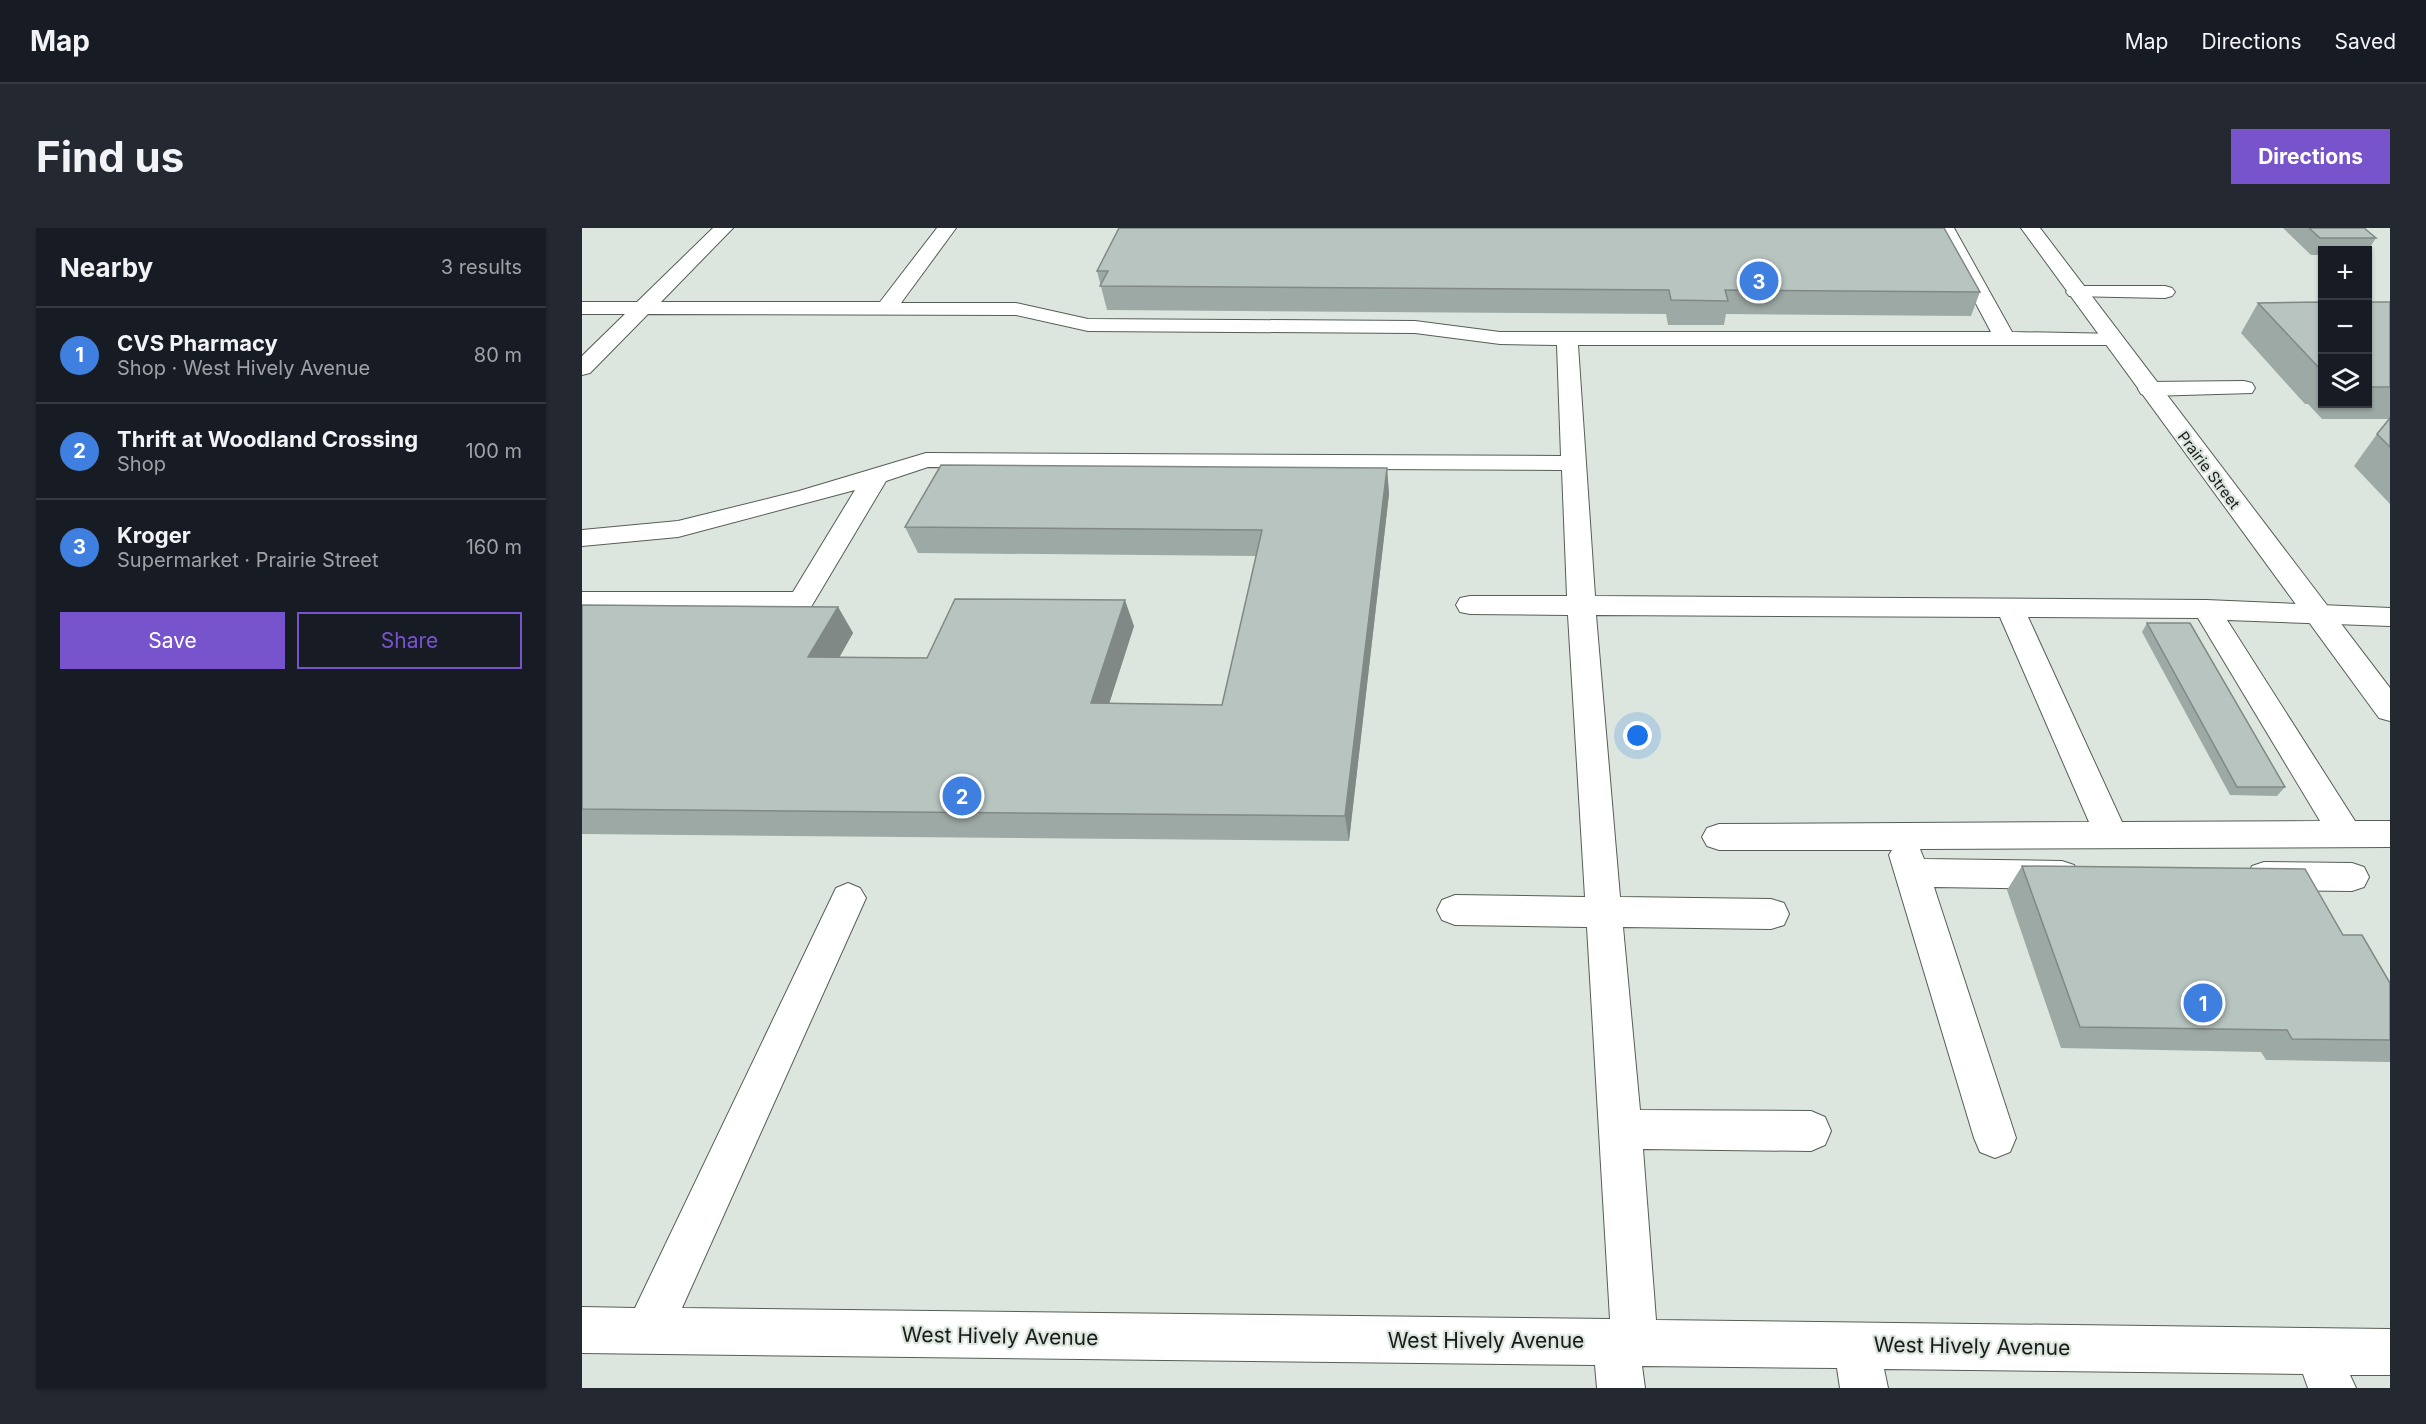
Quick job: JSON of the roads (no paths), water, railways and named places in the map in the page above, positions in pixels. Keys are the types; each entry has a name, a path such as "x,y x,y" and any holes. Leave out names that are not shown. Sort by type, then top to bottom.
{"street":[{"path":"582,368 724,228"},
{"path":"886,309 947,228"},
{"path":"1945,228 2005,339"},
{"name":"Prairie Street","path":"2030,228 2390,710"},
{"path":"2076,292 2165,292"},
{"path":"582,308 1016,309 1088,325 1416,327 1500,338 2112,339"},
{"path":"1567,338 1582,606 1622,1129 1625,1341 1621,1388"},
{"path":"2149,389 2244,388"},
{"path":"582,538 678,529 807,497 926,460 1574,463"},
{"path":"582,602 801,601 876,476"},
{"path":"1470,605 2206,609 2318,616 2390,617"},
{"path":"2010,608 2110,835"},
{"path":"2206,609 2346,834"},
{"path":"1719,837 2390,834"},
{"path":"1900,836 1995,1138"},
{"path":"1912,873 2090,875"},
{"path":"2233,876 2352,877"},
{"path":"648,1331 848,898"},
{"path":"1455,910 1771,914"},
{"path":"1622,1129 1811,1131"},
{"name":"West Hively Avenue","path":"582,1330 1284,1340 1857,1344 2325,1369 2390,1352"},
{"path":"1857,1344 1864,1388"}],"place":[{"name":"Kroger","path":"1759,281"},
{"name":"Thrift at Woodland Crossing","path":"962,796"},
{"name":"CVS Pharmacy","path":"2203,1003"}]}
